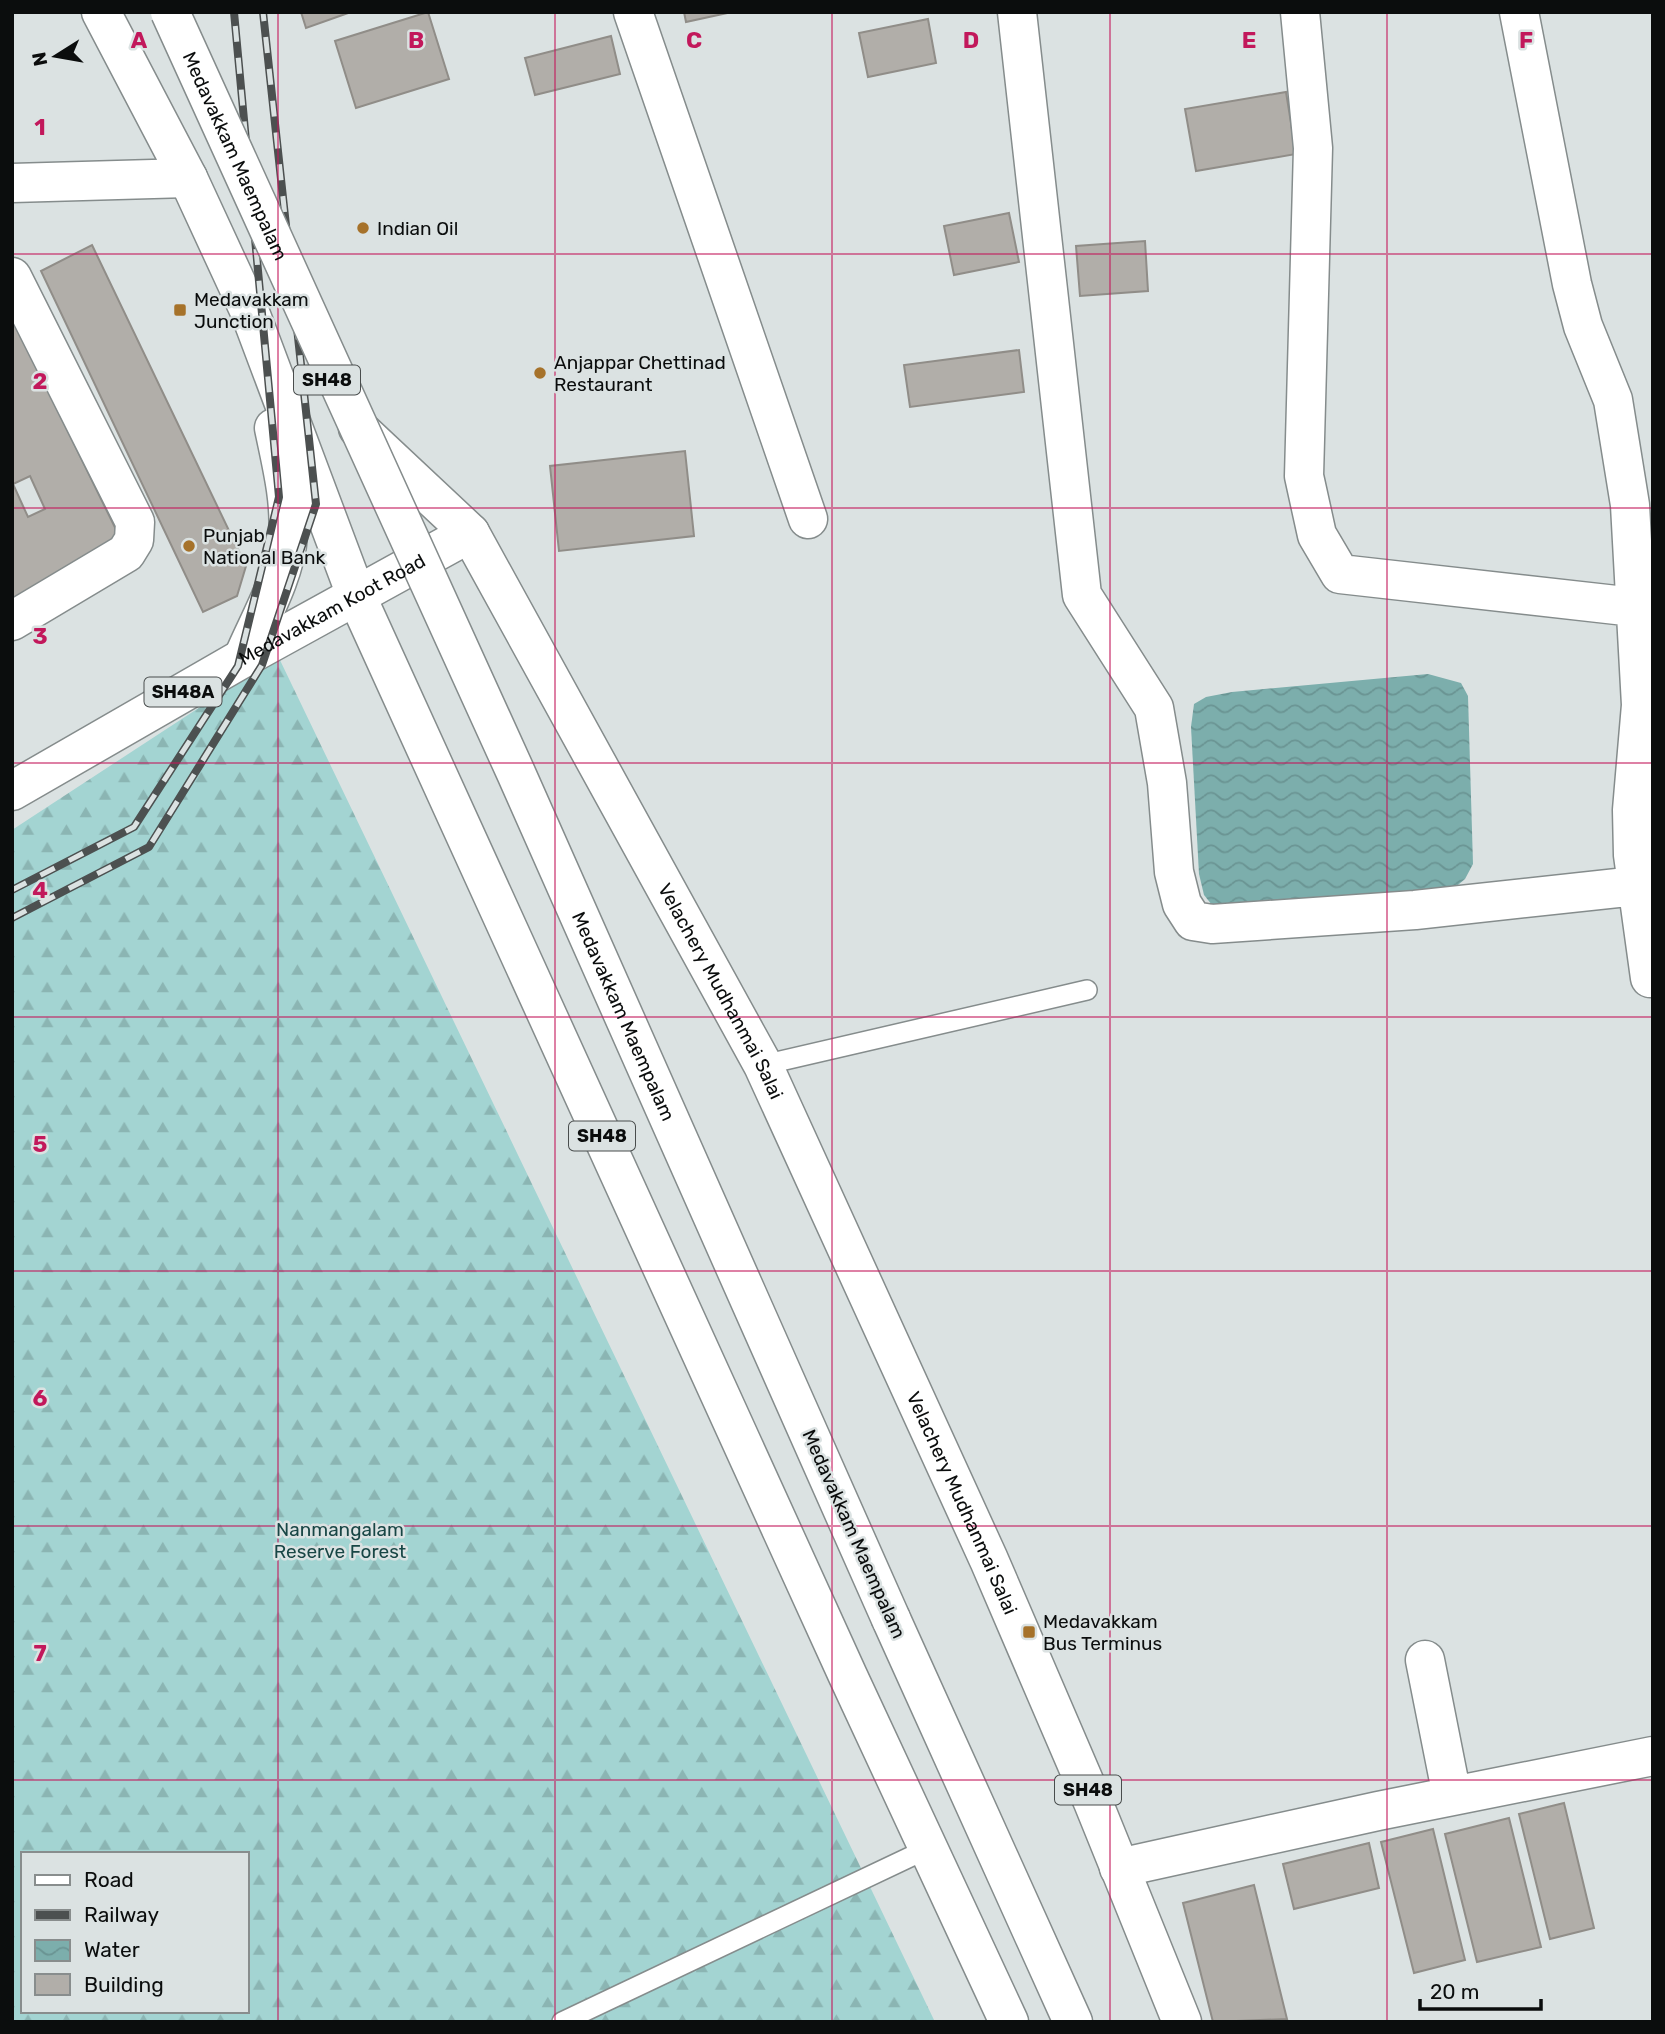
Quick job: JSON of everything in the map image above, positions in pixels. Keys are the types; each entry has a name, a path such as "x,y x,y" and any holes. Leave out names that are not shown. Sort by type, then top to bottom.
{"main road":[{"name":"SH48","path":"101,12 188,178 249,310 356,595 848,1676 1009,2022"},
{"name":"Medavakkam Maempalam","path":"170,12 521,785 1073,2022"},
{"name":"Velachery Mudhanmai Salai","path":"188,12 233,190 344,415 470,533 763,1065 989,1560 1182,2022"},
{"path":"633,12 808,520"},
{"path":"1017,12 1082,595 1154,708 1167,783 1174,873 1182,904 1193,920 1212,924 1415,910 1636,886"},
{"path":"1300,12 1313,148 1304,476 1317,535 1340,574 1634,607"},
{"path":"1519,12 1572,284 1583,326 1613,400 1630,505 1641,705 1632,810 1636,886 1650,978"},
{"path":"12,184 188,178"},
{"path":"12,277 135,522 134,540 125,553 12,621"},
{"path":"243,658 276,582 288,537 283,473 249,310"},
{"name":"Medavakkam Koot Road","path":"12,791 243,658 470,533"},
{"path":"1426,1660 1452,1796"},
{"path":"1119,1868 1452,1796 1653,1756"}],"lane":[{"path":"763,1065 1087,990"},
{"path":"562,2022 929,1848"}],"green space":[{"name":"Nanmangalam Reserve Forest","path":"278,656 935,2022 12,2022 12,830"}],"water":[{"path":"1428,674 1461,683 1468,696 1473,864 1465,879 1452,890 1212,905 1204,895 1199,874 1191,727 1194,704 1206,697 1232,692"}],"building":[{"path":"301,12 351,12 306,28"},
{"path":"428,12 449,79 356,108 335,41"},
{"path":"684,12 732,12 686,22"},
{"path":"928,19 936,63 868,77 859,33"},
{"path":"611,36 620,74 535,95 525,58"},
{"path":"1286,92 1296,154 1196,171 1185,109"},
{"path":"1009,213 1019,262 954,275 944,226"},
{"path":"1145,241 1148,291 1080,296 1076,246"},
{"path":"92,245 246,566 237,596 203,612 41,271"},
{"path":"12,317 125,548 12,603","holes":["30,476 45,509 28,517 13,484"]},
{"path":"1019,350 1024,392 910,407 904,365"},
{"path":"685,451 694,536 559,551 550,466"},
{"path":"1564,1803 1594,1928 1550,1939 1519,1814"},
{"path":"1509,1818 1541,1947 1477,1962 1445,1834"},
{"path":"1433,1829 1465,1960 1414,1973 1381,1842"},
{"path":"1369,1843 1379,1888 1294,1909 1283,1864"},
{"path":"1254,1885 1287,2019 1213,2022 1183,1903"}],"railway":[{"path":"12,890 134,827 238,666 279,497 234,12"},
{"path":"12,918 149,847 262,665 316,504 263,12"}],"place":[{"name":"Indian Oil","path":"363,228"},
{"name":"Medavakkam Junction","path":"180,310"},
{"name":"Anjappar Chettinad Restaurant","path":"540,373"},
{"name":"Punjab National Bank","path":"189,546"},
{"name":"Medavakkam Bus Terminus","path":"1029,1632"}]}
